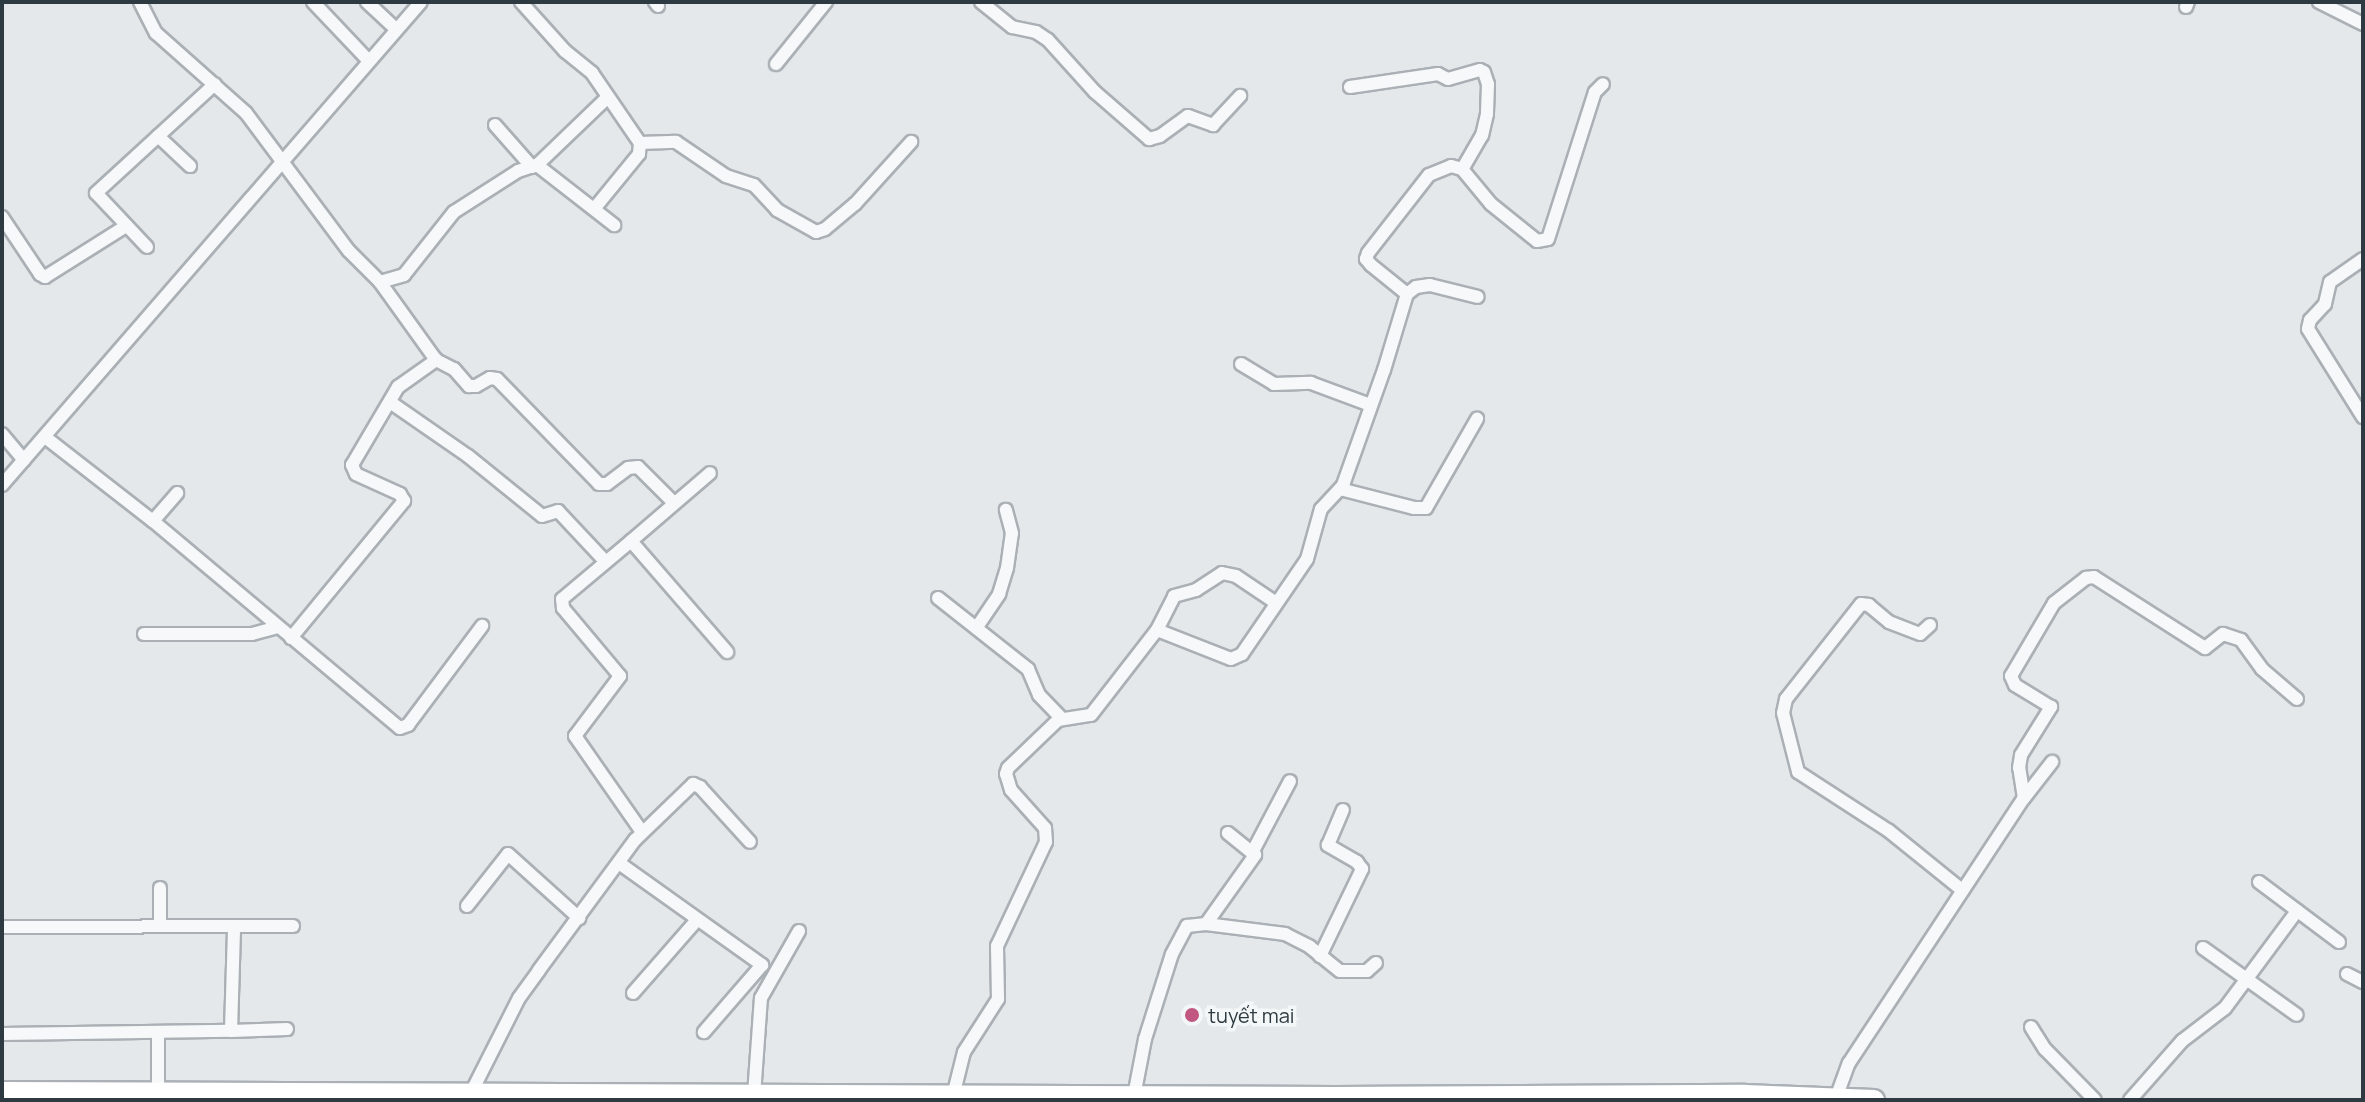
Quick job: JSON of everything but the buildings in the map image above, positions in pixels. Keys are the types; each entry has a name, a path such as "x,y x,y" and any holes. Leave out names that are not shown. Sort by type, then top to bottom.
{"highway":[{"path":"2,1092 1336,1099 1745,1095 1874,1100"}],"street":[{"path":"140,2 156,33 246,113 349,251 380,282 436,360 454,369 469,386 476,386 490,378 497,379 596,481 607,484 628,468 638,467 674,503"},
{"path":"313,2 368,60"},
{"path":"367,2 396,29"},
{"path":"2,485 421,2"},
{"path":"521,2 565,51 592,73 640,143 639,154 594,209"},
{"path":"776,64 826,2"},
{"path":"981,2 1012,27 1036,32 1048,40 1095,92 1149,139 1160,136 1188,116 1213,125 1240,96"},
{"path":"2319,2 2363,24"},
{"path":"1350,87 1438,74 1448,79 1480,70 1484,72 1488,84 1487,114 1479,143 1462,169"},
{"path":"147,247 96,195 215,84"},
{"path":"1407,294 1371,265 1367,256 1429,175 1451,166 1462,169 1491,204 1537,241 1548,239 1595,92 1603,84"},
{"path":"380,282 394,280 408,271 454,212 518,171 534,166 608,97"},
{"path":"495,125 534,166 614,225"},
{"path":"158,136 190,166"},
{"path":"640,143 676,142 726,176 754,185 777,210 816,232 825,229 855,204 911,142"},
{"path":"2,217 45,277 126,226"},
{"path":"2363,259 2330,282 2325,304 2310,320 2308,329 2363,417"},
{"path":"1157,630 1234,660 1242,654 1307,559 1323,505 1340,489 1384,370 1407,294 1416,287 1430,285 1478,297"},
{"path":"291,638 404,501 400,494 356,474 352,465 402,383 436,360"},
{"path":"1241,364 1274,384 1311,383 1370,405"},
{"path":"390,402 468,456 542,516 561,514 605,561"},
{"path":"1340,489 1414,508 1426,508 1477,419"},
{"path":"2,434 24,460"},
{"path":"45,437 153,521 396,725 404,728 482,626"},
{"path":"642,832 575,736 620,676 561,603 569,591 710,473"},
{"path":"153,521 177,493"},
{"path":"977,627 999,594 1007,568 1012,533 1006,510"},
{"path":"631,541 727,652"},
{"path":"953,1096 964,1052 998,999 997,946 1046,842 1047,830 1014,795 1006,771 1061,718 1091,715 1157,630 1174,596 1196,590 1222,573 1236,576 1276,603"},
{"path":"2024,798 2019,768 2021,755 2051,707 2015,685 2011,676 2047,612 2086,578 2094,577 2205,648 2223,634 2241,640 2262,669 2297,699"},
{"path":"938,598 1028,669 1039,695 1061,718"},
{"path":"1930,625 1920,634 1889,622 1869,605 1861,604 1786,699 1783,713 1800,774 1889,831 1962,890"},
{"path":"144,634 252,634 278,627"},
{"path":"1836,1098 1849,1063 2024,798 2052,762"},
{"path":"1253,851 1290,781"},
{"path":"471,1093 519,998 642,832 694,784 750,842"},
{"path":"1320,956 1362,869 1357,862 1328,845 1343,810"},
{"path":"1206,924 1255,855 1228,833"},
{"path":"467,906 508,854 579,918"},
{"path":"619,863 762,965 704,1032"},
{"path":"2259,882 2339,942"},
{"path":"160,888 160,925"},
{"path":"2130,1100 2182,1041 2218,1016 2297,911"},
{"path":"633,993 697,920"},
{"path":"1134,1096 1145,1039 1179,936 1187,926 1206,924 1285,934 1340,971 1363,972 1376,963"},
{"path":"2,927 293,926"},
{"path":"231,1031 234,927"},
{"path":"754,1095 761,998 799,931"},
{"path":"2203,948 2297,1015"},
{"path":"2347,974 2363,982"},
{"path":"2031,1027 2045,1049 2095,1100"},
{"path":"2,1034 287,1029"},
{"path":"158,1033 158,1092"}],"place":[{"name":"tuyết mai","path":"1192,1015"}]}
